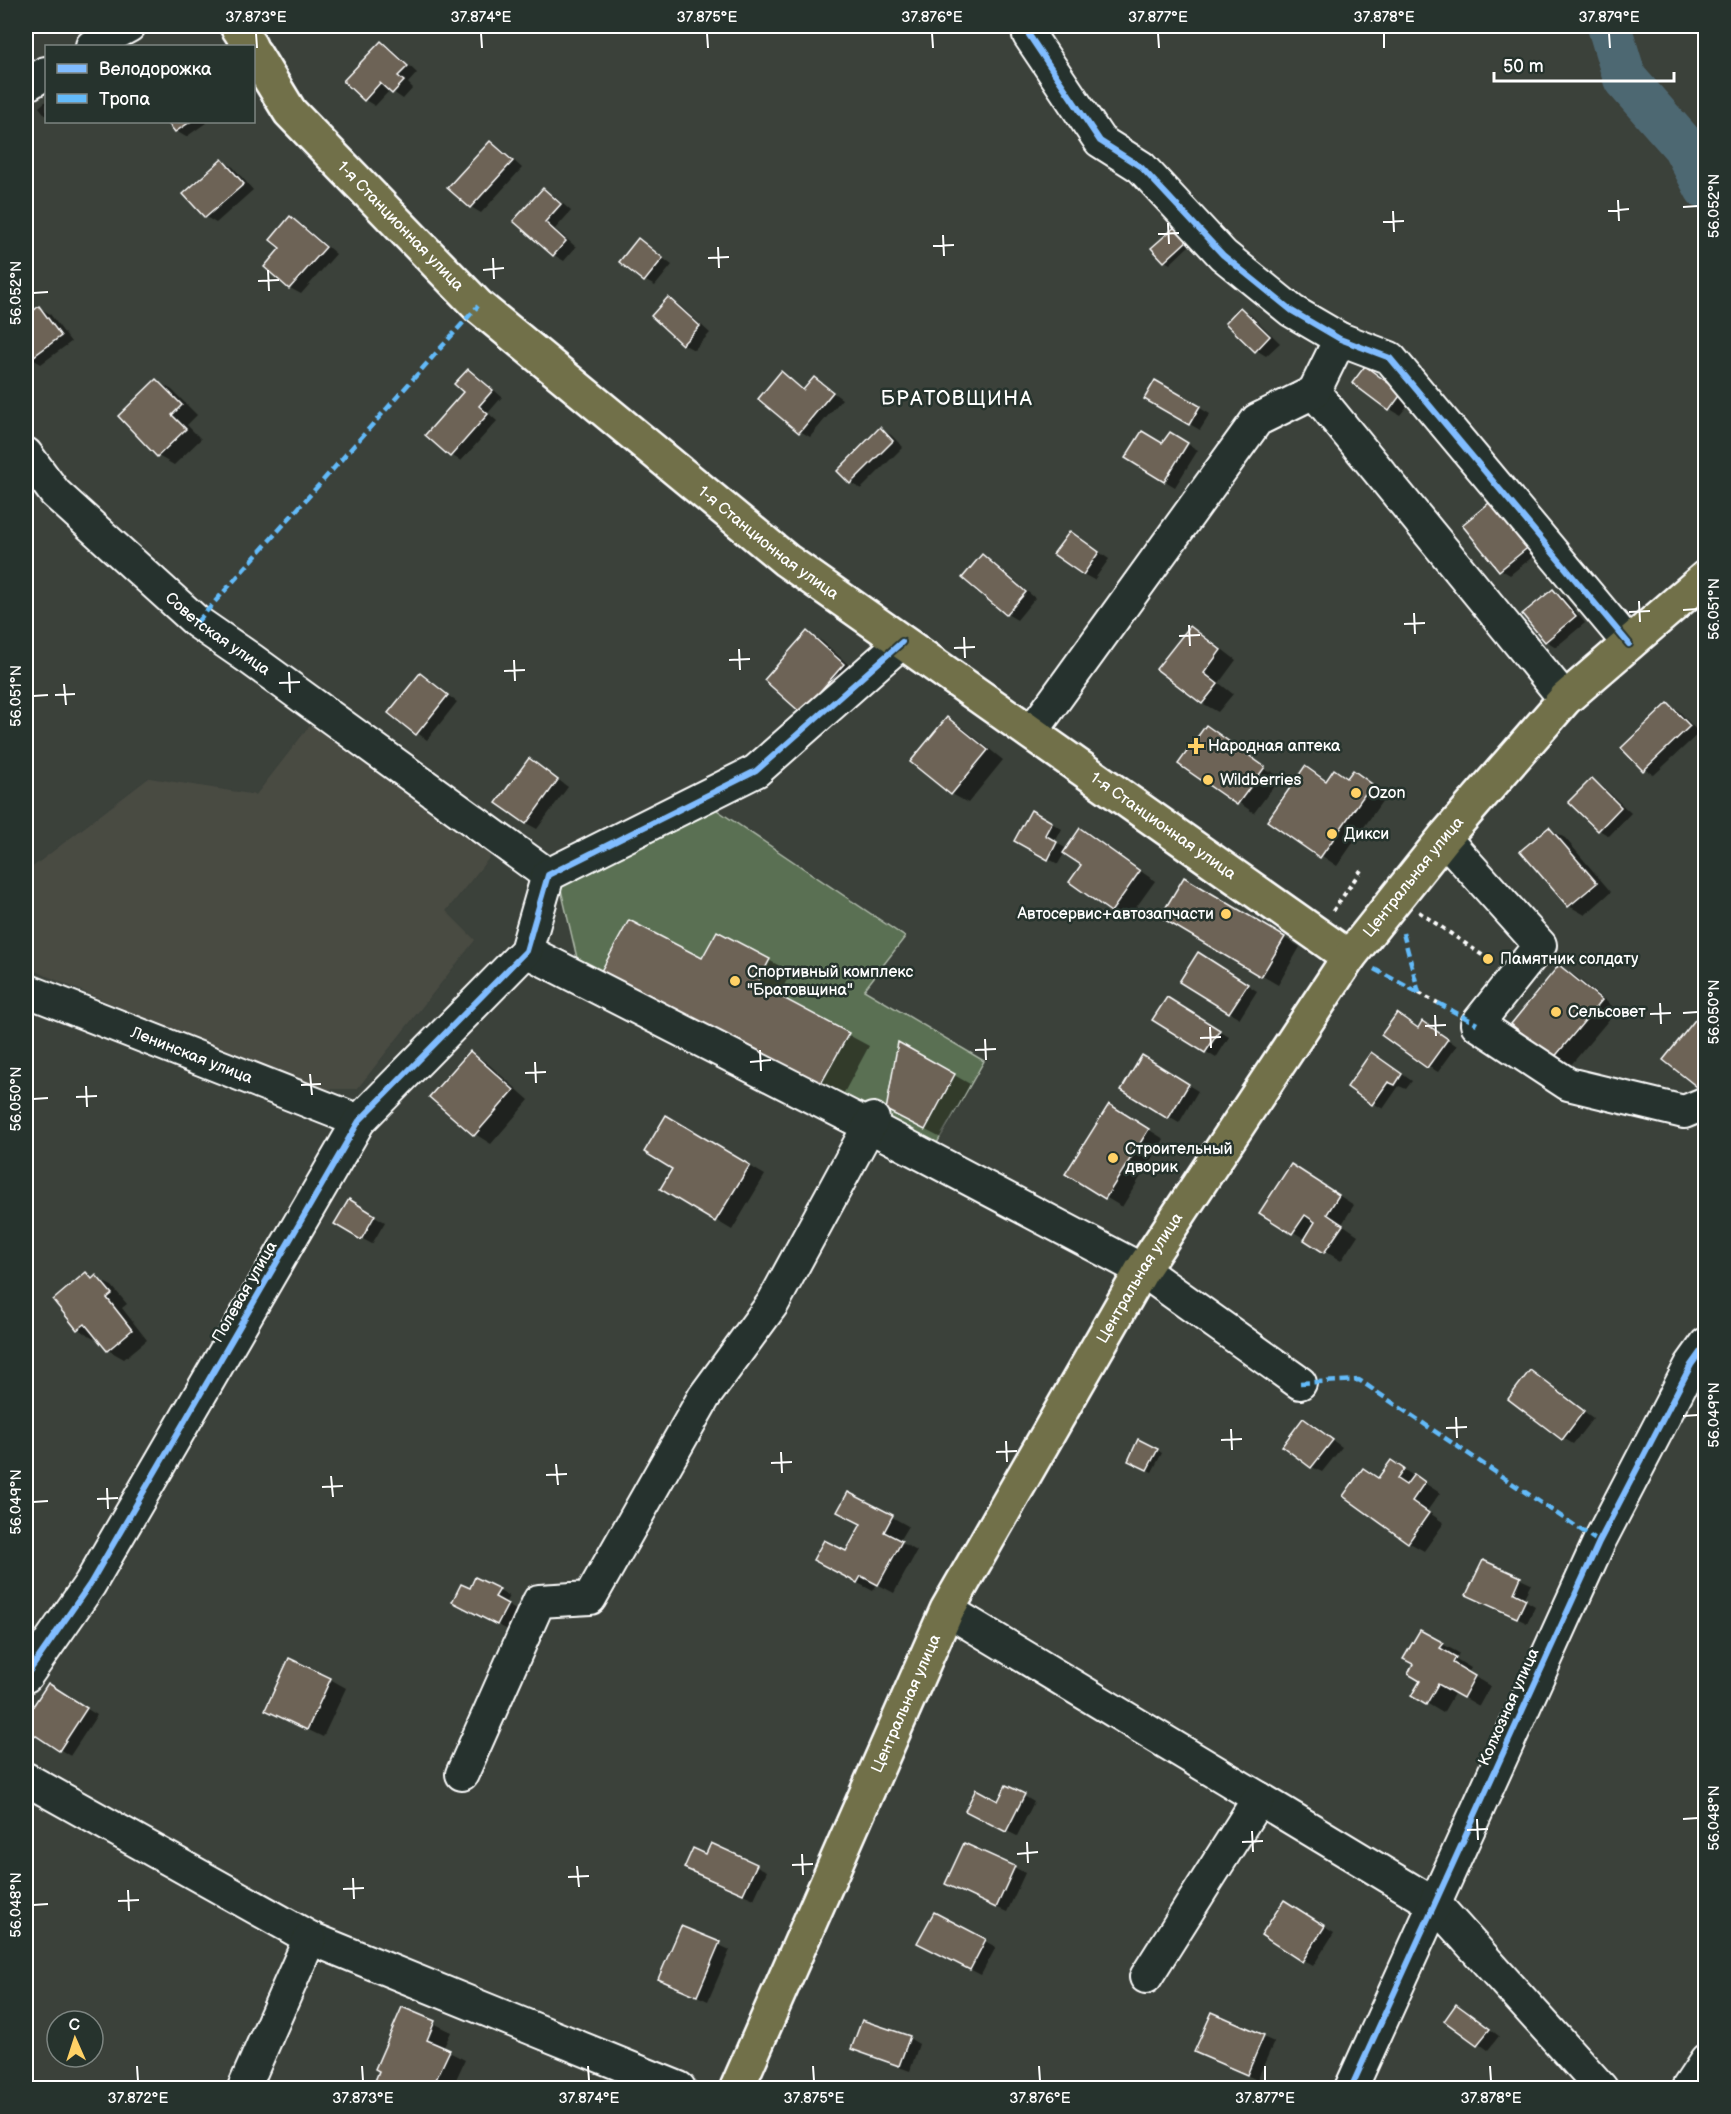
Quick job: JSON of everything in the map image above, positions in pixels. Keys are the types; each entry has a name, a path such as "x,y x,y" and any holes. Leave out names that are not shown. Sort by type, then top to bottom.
{"main road":[{"path":"237,26 249,45"},
{"name":"1-я Станционная улица","path":"255,54 290,112 478,306 786,560 1349,957"},
{"name":"Центральная улица","path":"737,2088 947,1610 1142,1270 1349,957 1444,838 1565,699 1706,577"}],"street":[{"path":"94,45 129,26"},
{"path":"1027,26 1029,35 1100,141 1141,167 1232,262 1292,311 1340,339 1390,358 1629,644"},
{"path":"26,86 45,74"},
{"path":"1031,733 1257,420 1314,392 1340,339"},
{"path":"1314,392 1565,699"},
{"name":"Советская улица","path":"26,454 55,494 197,622 548,875"},
{"path":"902,642 756,771 548,875 526,951 871,1123 1142,1270 1300,1383"},
{"path":"1444,838 1540,945 1477,1024 1568,1084 1684,1112 1706,1103"},
{"name":"Полевая улица","path":"26,1676 90,1584 359,1122 526,951"},
{"name":"Ленинская улица","path":"26,990 359,1122"},
{"path":"462,1774 539,1601 590,1598 704,1397 774,1303 871,1123"},
{"name":"Колхозная улица","path":"1352,2088 1599,1542 1691,1365 1706,1344"},
{"path":"947,1610 1436,1905 1601,2088"},
{"path":"26,1779 310,1938 679,2088"},
{"path":"1146,1977 1259,1798"},
{"path":"244,2088 310,1938"},
{"path":"1688,2088 1706,2061"}],"path":[{"path":"1317,934 1361,870"},
{"path":"1419,912 1488,959"},
{"path":"1419,993 1438,1003"}],"shaded area":[{"path":"315,719 493,853 446,911 475,940 357,1089 310,1089 26,967 26,872 149,778 256,795"}],"green space":[{"name":"Спортивный комплекс \"Братовщина\"","path":"711,806 905,937 864,990 984,1061 933,1150 580,971 559,881"}],"building":[{"path":"381,41 408,66 398,76 404,81 392,94 380,83 364,101 343,81"},
{"path":"168,123 188,123 175,132"},
{"path":"490,141 513,161 470,208 447,188"},
{"path":"222,159 244,184 205,218 183,194"},
{"path":"543,188 561,204 545,222 566,241 553,256 513,221"},
{"path":"290,216 326,247 289,289 264,267 280,248 270,240"},
{"path":"1176,226 1188,240 1164,262 1151,248"},
{"path":"638,238 663,258 644,282 619,262"},
{"path":"668,297 700,326 682,345 651,316"},
{"path":"39,306 61,336 30,359 26,353 26,317"},
{"path":"1240,307 1270,336 1255,352 1225,323"},
{"path":"1365,366 1402,393 1389,411 1352,383"},
{"path":"468,369 493,390 479,406 488,414 450,457 425,435 463,392 454,384"},
{"path":"781,371 803,390 814,377 833,392 799,433 758,399"},
{"path":"156,379 182,405 172,415 186,429 157,457 118,416"},
{"path":"1155,380 1200,406 1189,425 1144,399"},
{"path":"880,427 893,441 850,484 837,471"},
{"path":"1142,431 1162,443 1170,432 1188,443 1164,482 1125,458"},
{"path":"1494,499 1531,545 1499,571 1462,525"},
{"path":"1070,531 1099,552 1083,575 1053,554"},
{"path":"982,554 1026,592 1006,615 962,578"},
{"path":"1553,589 1576,616 1545,642 1522,614"},
{"path":"1190,626 1221,650 1204,673 1218,684 1202,704 1156,669"},
{"path":"807,631 844,664 801,713 764,680"},
{"path":"420,673 448,695 416,735 388,713"},
{"path":"1668,703 1690,726 1643,771 1621,748"},
{"path":"947,717 988,750 951,795 910,762"},
{"path":"1206,725 1265,767 1237,805 1178,764"},
{"path":"529,758 558,780 526,824 496,803"},
{"path":"1305,766 1326,781 1334,769 1347,778 1353,770 1372,784 1320,858 1267,821"},
{"path":"1592,778 1621,807 1598,831 1568,802"},
{"path":"1031,810 1052,822 1045,835 1057,842 1048,860 1014,841"},
{"path":"1549,827 1597,883 1568,907 1520,851"},
{"path":"1080,828 1140,871 1111,912 1069,882 1081,865 1063,853"},
{"path":"1184,877 1285,937 1261,977 1160,917"},
{"path":"629,920 702,958 717,931 770,959 757,984 849,1033 818,1089 600,973"},
{"path":"1198,952 1248,984 1229,1013 1179,982"},
{"name":"Сельсовет","path":"1559,965 1602,1000 1553,1059 1511,1024"},
{"path":"1167,997 1220,1030 1205,1053 1152,1020"},
{"path":"1706,1006 1706,1094 1663,1060"},
{"path":"1397,1013 1418,1028 1422,1021 1448,1039 1427,1068 1381,1035"},
{"path":"898,1042 955,1074 925,1130 886,1110"},
{"path":"470,1051 514,1090 474,1136 429,1097"},
{"path":"1371,1052 1402,1074 1395,1085 1388,1082 1372,1105 1347,1087"},
{"path":"1142,1055 1189,1084 1168,1119 1121,1090"},
{"path":"1109,1104 1149,1129 1105,1199 1065,1174"},
{"path":"666,1115 750,1165 715,1222 660,1189 672,1169 644,1152"},
{"path":"1291,1164 1339,1195 1327,1214 1343,1225 1324,1253 1304,1240 1315,1222 1305,1215 1292,1234 1259,1213"},
{"path":"349,1199 375,1215 361,1240 334,1224"},
{"path":"86,1272 92,1279 96,1275 112,1294 107,1298 132,1330 107,1351 85,1324 77,1330 53,1300"},
{"path":"1530,1370 1584,1411 1562,1440 1508,1399"},
{"path":"1303,1418 1333,1440 1311,1468 1282,1446"},
{"path":"1138,1439 1158,1449 1147,1470 1128,1461"},
{"path":"1391,1460 1404,1469 1397,1479 1406,1485 1414,1474 1425,1482 1412,1501 1429,1513 1408,1543 1343,1496 1363,1468 1378,1478"},
{"path":"848,1492 893,1515 884,1532 902,1541 878,1585 861,1576 857,1583 813,1560 824,1540 846,1551 861,1524 837,1512"},
{"path":"1483,1560 1521,1577 1514,1593 1526,1599 1517,1618 1466,1595"},
{"path":"475,1577 500,1589 495,1597 508,1604 497,1625 452,1602 461,1584 470,1588"},
{"path":"1420,1630 1444,1643 1440,1648 1456,1657 1453,1663 1475,1676 1463,1698 1438,1684 1426,1705 1411,1696 1420,1681 1408,1674 1413,1664 1403,1659"},
{"path":"289,1658 331,1678 307,1730 265,1710"},
{"path":"48,1683 87,1708 59,1751 26,1729 26,1717"},
{"path":"1006,1785 1025,1794 1006,1832 965,1811 976,1789 998,1801"},
{"path":"711,1843 757,1864 743,1894 684,1868 693,1848 706,1854"},
{"path":"964,1843 1015,1866 996,1908 945,1884"},
{"path":"1284,1900 1325,1926 1302,1962 1261,1935"},
{"path":"934,1912 986,1939 970,1970 917,1943"},
{"path":"681,1926 720,1942 697,1996 658,1979"},
{"path":"1456,2004 1490,2029 1477,2045 1444,2021"},
{"path":"402,2007 435,2021 427,2040 450,2050 432,2088 373,2086 379,2071 375,2069"},
{"path":"1212,2012 1264,2035 1247,2075 1194,2052"},
{"path":"862,2020 910,2036 899,2066 851,2049"}],"waterway":[{"path":"1609,26 1625,79 1684,146 1706,188"}],"marked path":[{"path":"197,622 478,306"},
{"path":"1403,933 1419,993"},
{"path":"1374,969 1419,993"},
{"path":"1438,1003 1477,1024"},
{"path":"1300,1383 1359,1380 1599,1542"}],"cycle path":[{"path":"1027,26 1029,35 1100,141 1141,167 1223,255 1292,311 1340,339 1390,358 1629,644"},
{"path":"26,1676 90,1584 359,1121 526,951 548,875 756,771 902,642"},
{"path":"1351,2088 1599,1542 1691,1365 1706,1344"}],"place":[{"name":"Народная аптека","path":"1196,746"},
{"name":"Wildberries","path":"1208,780"},
{"name":"Ozon","path":"1356,793"},
{"name":"Дикси","path":"1332,834"},
{"name":"Автосервис+автозапчасти","path":"1226,914"},
{"name":"Памятник солдату","path":"1488,959"},
{"name":"Спортивный комплекс \"Братовщина\"","path":"735,981"},
{"name":"Сельсовет","path":"1556,1012"},
{"name":"Строительный дворик","path":"1113,1158"}],"district":[{"name":"БРАТОВЩИНА","path":"957,399"}]}
